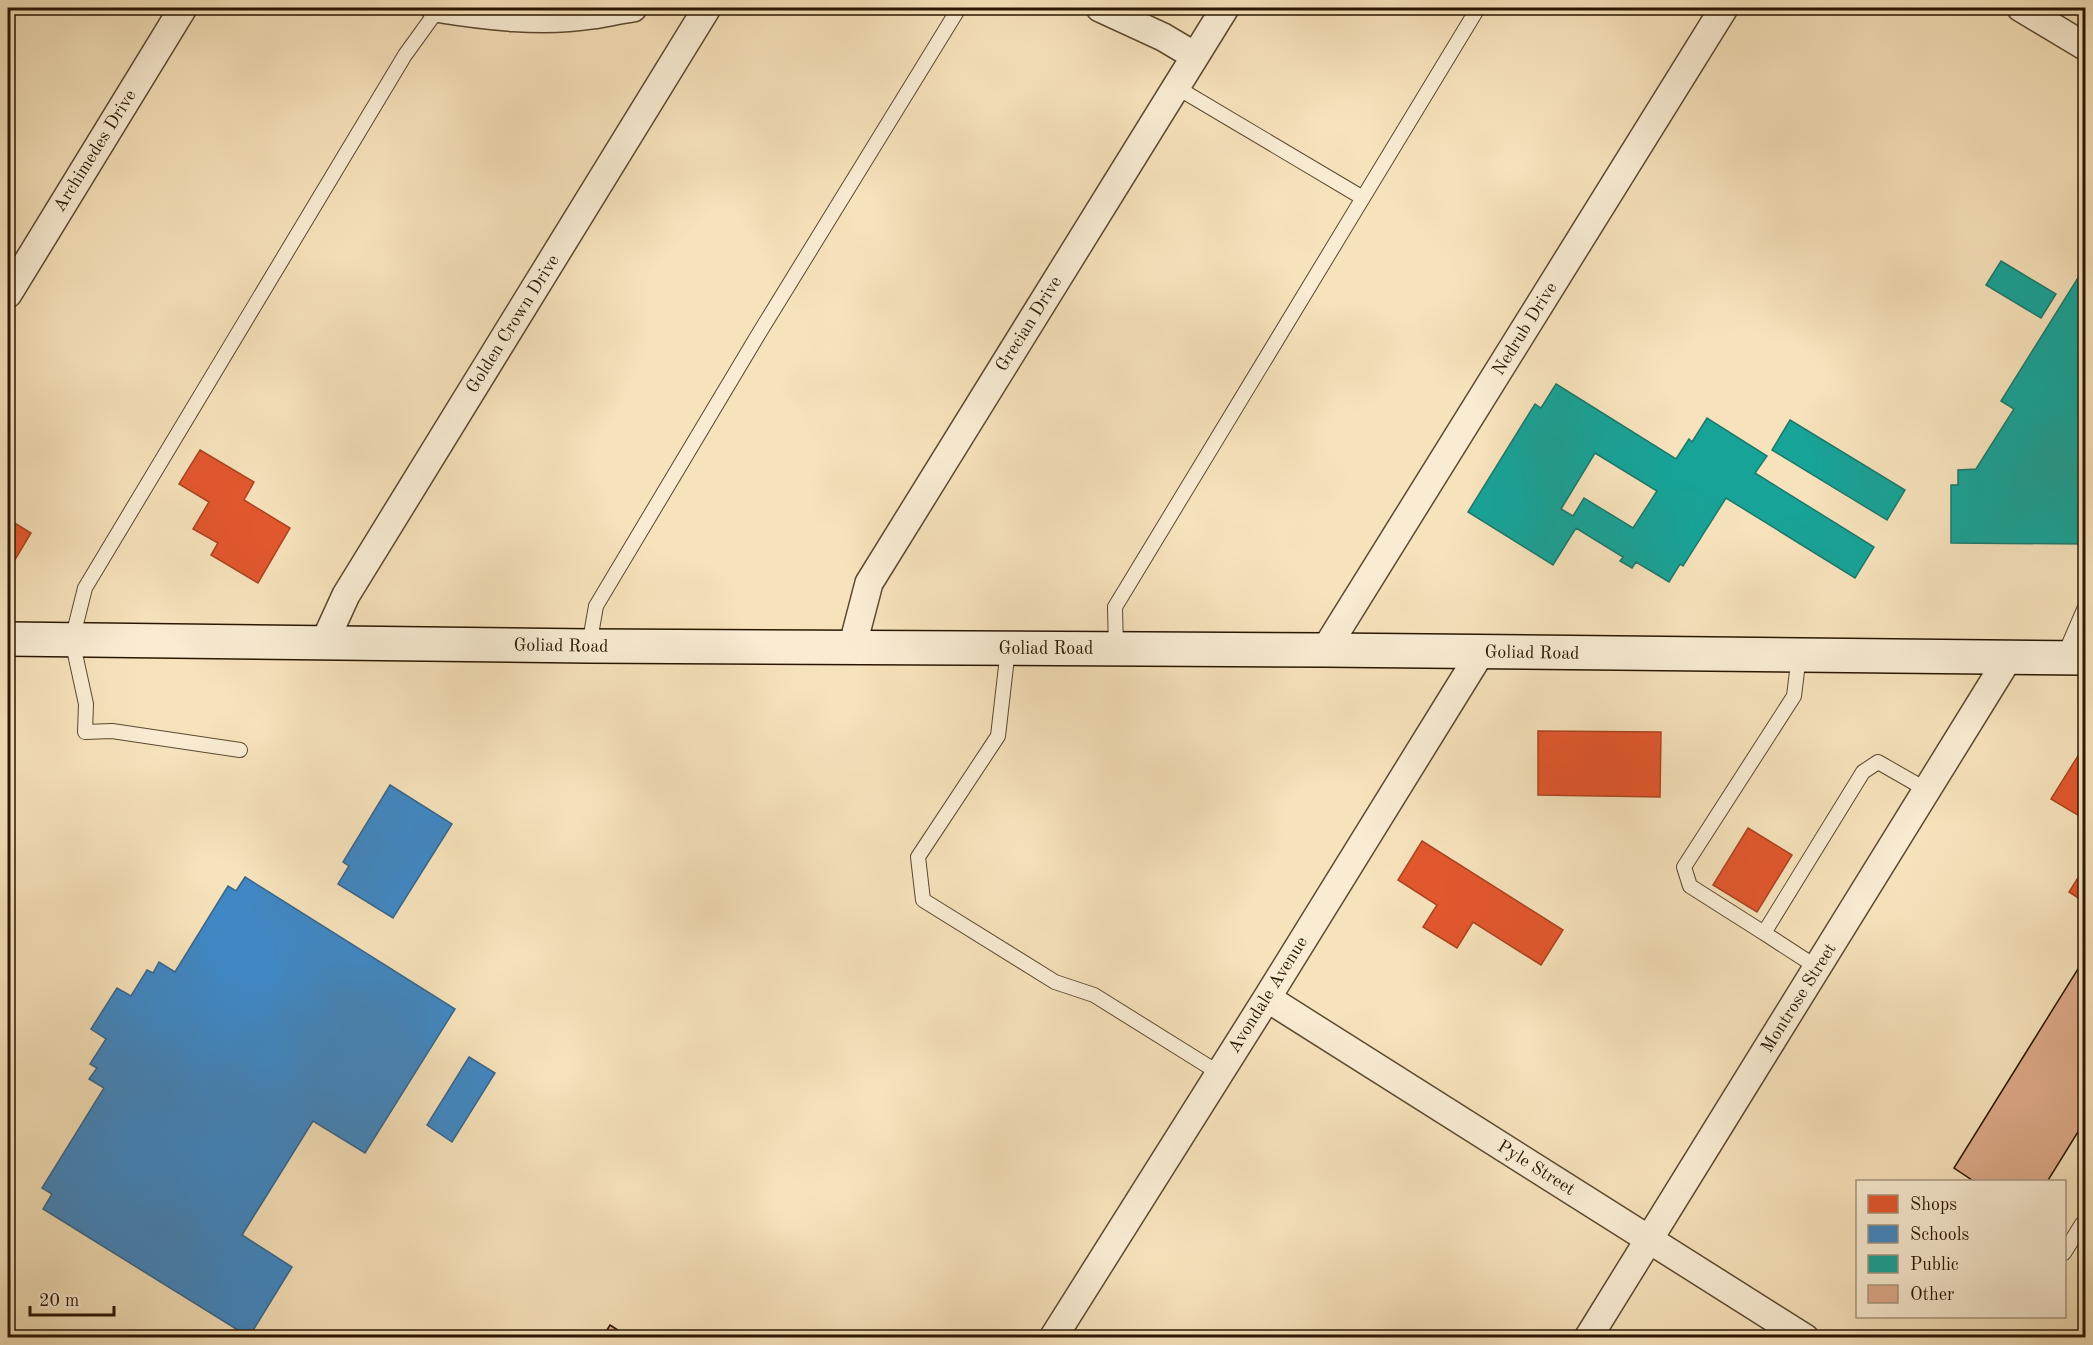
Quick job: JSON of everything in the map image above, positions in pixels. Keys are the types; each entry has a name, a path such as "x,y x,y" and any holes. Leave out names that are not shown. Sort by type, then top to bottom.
{"main road":[{"name":"Goliad Road","path":"8,639 2074,658"}],"street":[{"name":"Archimedes Drive","path":"8,294 183,8"},
{"path":"438,8 472,14 531,18 590,16 633,8"},
{"name":"Golden Crown Drive","path":"324,643 346,596 707,8"},
{"path":"1100,8 1195,56"},
{"name":"Grecian Drive","path":"852,648 869,583 1226,8"},
{"name":"Nedrub Drive","path":"1325,650 1724,8"},
{"path":"2021,8 2085,47"},
{"name":"Avondale Avenue","path":"1053,1338 1481,652"},
{"name":"Montrose Street","path":"1588,1338 2009,657"},
{"name":"Pyle Street","path":"1267,998 1805,1338"}],"lane":[{"path":"240,750 112,731 85,732 86,704 72,640 85,588 405,55 438,8"},
{"path":"589,646 596,606 758,335 959,8"},
{"path":"1116,649 1115,607 1478,8"},
{"path":"1176,87 1363,198"},
{"path":"2074,658 2085,605"},
{"path":"1008,649 998,736 918,857 923,900 1055,982 1094,994 1219,1073"},
{"path":"1799,655 1794,696 1684,867 1690,886 1818,968"},
{"path":"1764,933 1863,772 1878,762 1927,790"},
{"path":"2066,1250 2085,1222"}],"building: Shops":[{"path":"200,450 254,482 244,500 290,528 258,583 211,555 218,543 193,529 209,502 179,484"},
{"path":"8,519 31,533 10,568 8,566"},
{"path":"1538,731 1661,732 1660,797 1538,795"},
{"path":"2086,743 2086,820 2051,799"},
{"path":"1748,828 1792,855 1757,912 1713,885"},
{"path":"1422,841 1563,930 1541,965 1473,922 1457,948 1423,927 1437,905 1398,880"},
{"path":"2086,865 2086,903 2069,892"}],"building: Schools":[{"path":"390,785 452,824 393,918 338,884 349,866 343,862"},
{"path":"245,877 455,1009 365,1153 313,1121 242,1235 292,1267 249,1337 43,1209 52,1194 42,1188 104,1088 89,1079 97,1068 90,1064 106,1039 91,1029 117,988 131,996 147,970 153,973 159,962 175,972 228,886 236,891"},
{"path":"469,1057 495,1073 452,1142 427,1125"}],"building: Public":[{"path":"2001,261 2056,294 2041,318 1986,285"},
{"path":"2086,265 2086,483 2084,486 2083,544 1951,543 1951,485 1958,485 1958,470 1976,469 2014,409 2001,401"},
{"path":"1556,384 1676,459 1689,439 1692,442 1707,418 1767,456 1755,473 1874,547 1855,578 1726,498 1683,566 1680,564 1669,582 1636,562 1632,568 1620,561 1623,557 1576,528 1553,565 1468,512 1535,404 1541,408","holes":["1595,453 1657,491 1633,528 1584,498 1573,516 1561,509"]},
{"path":"1790,420 1905,490 1887,520 1772,450"}],"building: Other":[{"path":"2086,956 2086,1109 2081,1115 2086,1119 2048,1180 1972,1180 1954,1168"},
{"path":"610,1325 630,1338 602,1338"}]}
